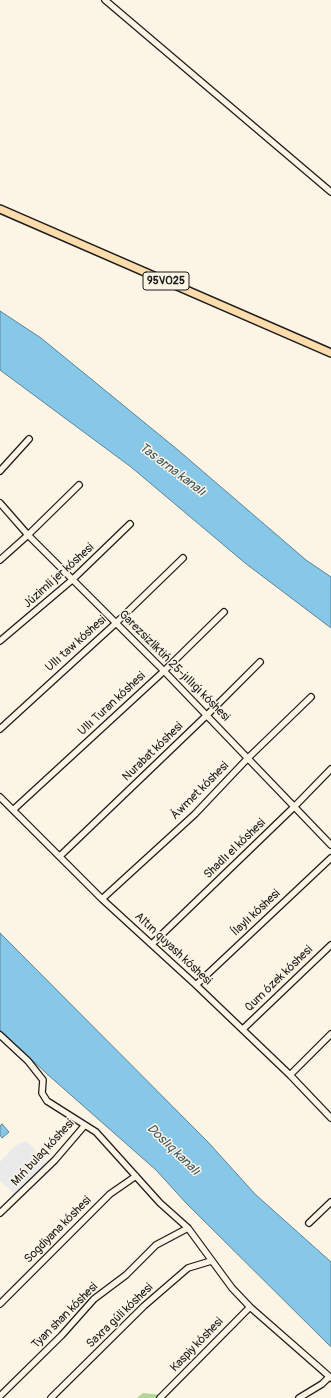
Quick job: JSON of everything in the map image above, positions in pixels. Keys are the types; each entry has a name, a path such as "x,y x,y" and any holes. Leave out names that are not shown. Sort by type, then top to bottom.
{"main road":[{"name":"95V025","path":"0,209 331,353"}],"street":[{"path":"105,0 331,192"},
{"path":"0,471 29,439"},
{"path":"0,560 28,535 78,485"},
{"name":"Ǵarezsizliktiń 25-jıllıǵı kóshesi","path":"0,503 28,535 164,671 331,845"},
{"name":"Júzimli jer kóshesi","path":"0,641 72,580 130,524"},
{"name":"Ullı taw kóshesi","path":"0,729 116,623 183,558"},
{"name":"Ullı Turan kóshesi","path":"13,810 164,671 224,612"},
{"name":"Nurabat kóshesi","path":"60,856 260,662"},
{"name":"Áwmet kóshesi","path":"102,899 195,814 248,758 311,697"},
{"name":"Shadlı el kóshesi","path":"152,944 294,807 331,769"},
{"name":"Altın quyash kóshesi","path":"0,797 102,899 196,985 290,1075 331,1118"},
{"name":"Ílaylı kóshesi","path":"196,985 331,858"},
{"name":"Qum ózek kóshesi","path":"243,1030 331,945"},
{"path":"290,1075 331,1034"},
{"path":"0,1035 28,1061 43,1080 42,1093 47,1101 96,1132 160,1203 188,1228 232,1288 250,1307 330,1378 299,1398"},
{"name":"Mıń bulaq kóshesi","path":"0,1213 54,1160 85,1125"},
{"name":"Sogdiyana kóshesi","path":"0,1304 110,1194 136,1176"},
{"path":"309,1223 331,1202"},
{"name":"Tyan shan kóshesi","path":"0,1396 62,1335 94,1299 126,1275 156,1245 188,1228"},
{"name":"Saxra gúli kóshesi","path":"51,1398 144,1306 188,1268 212,1261"},
{"name":"Kaspiy kóshesi","path":"160,1398 250,1307"}],"shaded area":[{"path":"26,1141 47,1161 14,1194 0,1181 0,1162 15,1146"}],"green space":[{"path":"143,1393 161,1395 163,1398 137,1398"}],"water":[{"name":"Tas arna kanalı","path":"0,311 41,338 178,450 306,560 331,577 331,628 245,563 131,467 0,370"},
{"name":"Doslıq kanalı","path":"0,933 208,1142 255,1194 331,1262 331,1347 186,1203 156,1170 47,1074 0,1030"},
{"path":"2,1124 9,1132 2,1138 0,1135 0,1126"}]}
